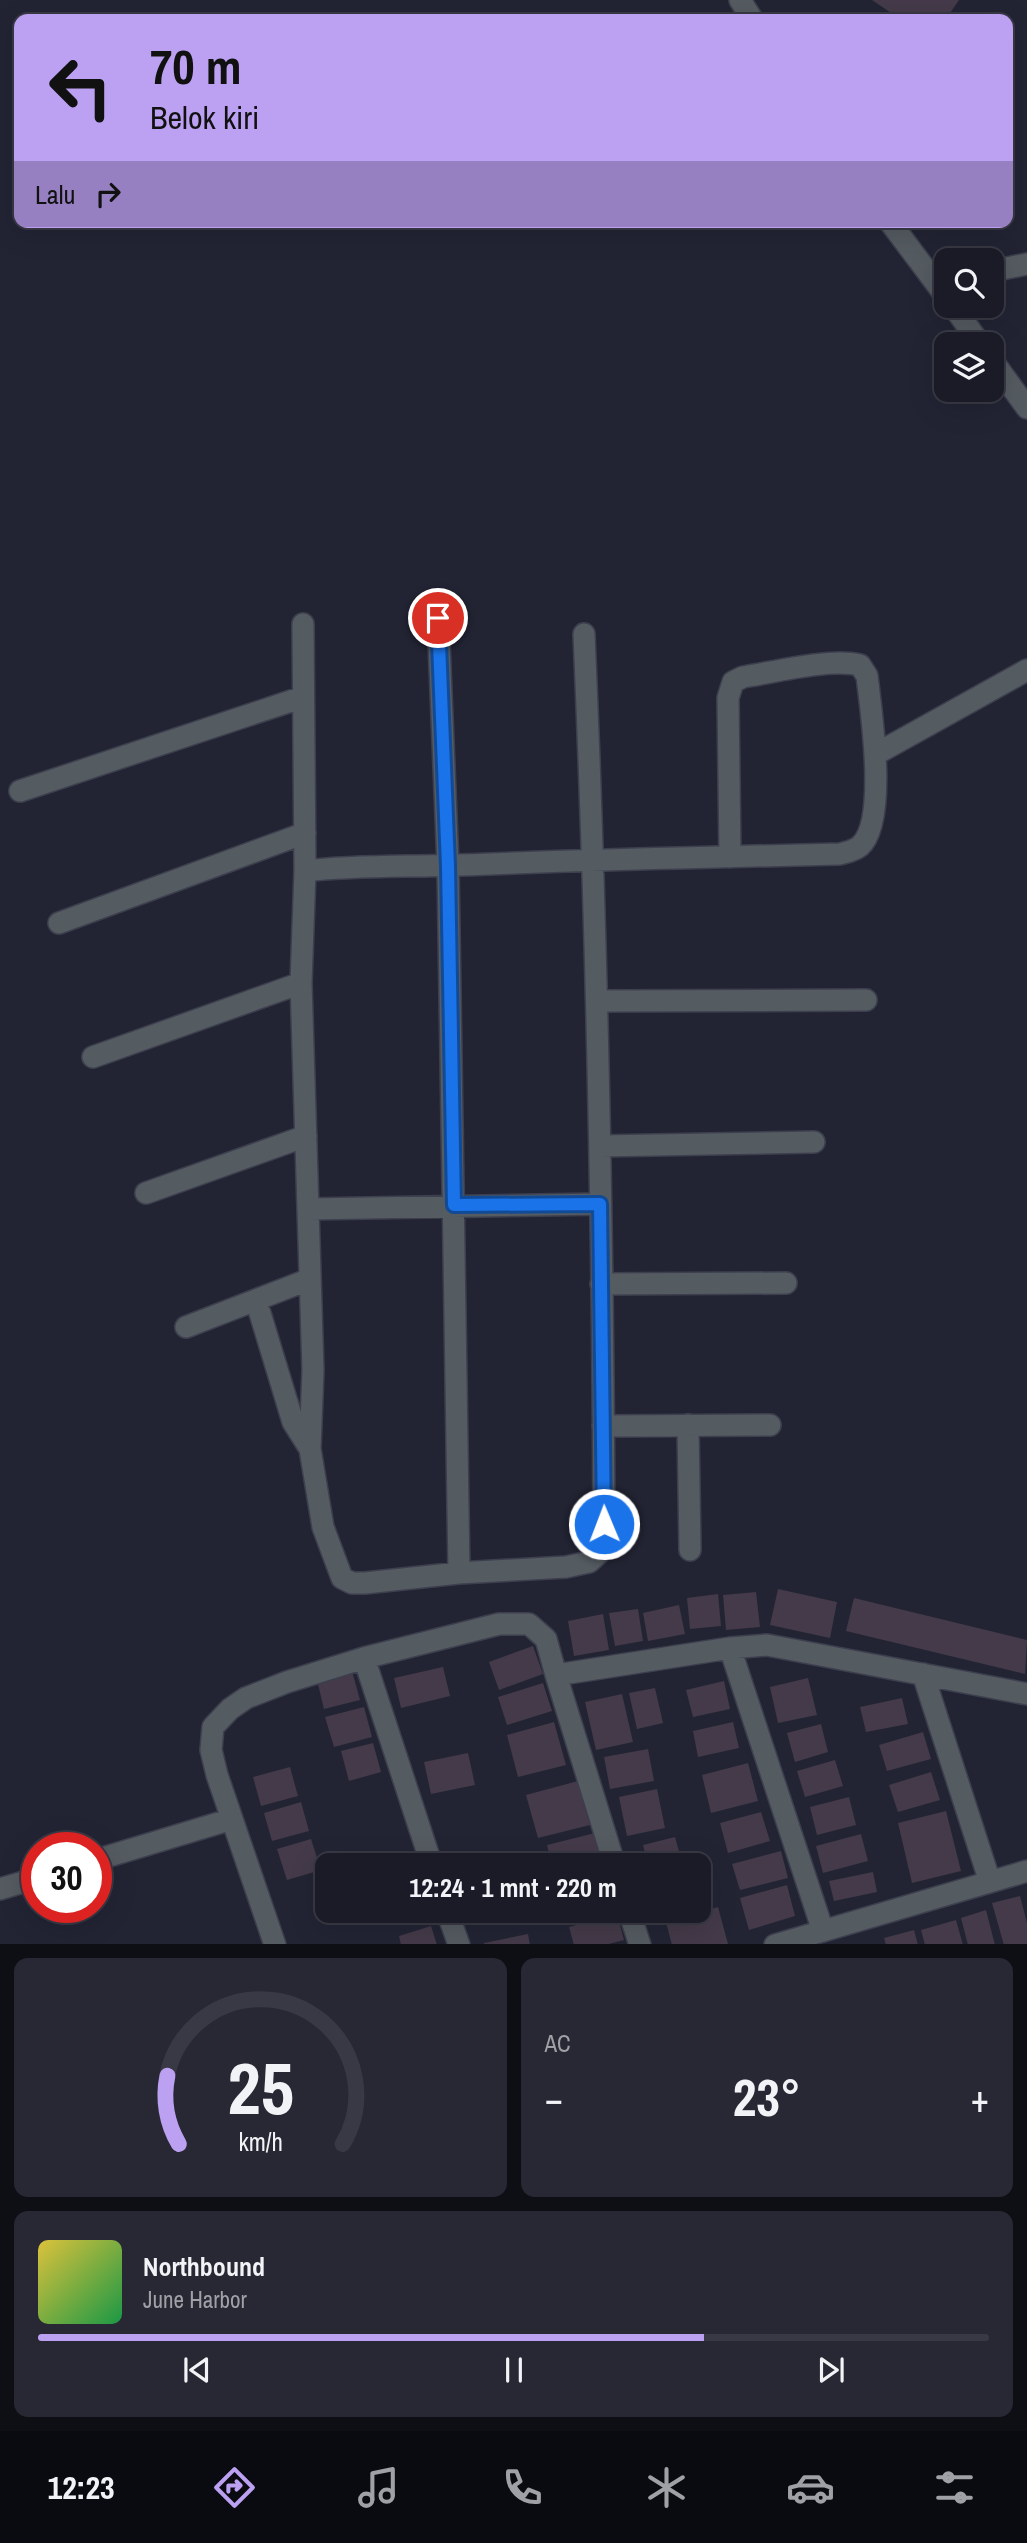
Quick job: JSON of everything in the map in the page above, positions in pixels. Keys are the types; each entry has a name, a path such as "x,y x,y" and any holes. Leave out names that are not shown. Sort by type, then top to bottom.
{"street":[{"path":"895,228 934,277"},
{"path":"1004,269 1027,264"},
{"path":"1004,376 1027,408"},
{"path":"438,618 448,866 458,1573"},
{"path":"303,624 305,871 301,983 313,1370 310,1449 323,1527 342,1578 352,1583 566,1567 589,1562 600,1552 604,1538 598,1002 584,634"},
{"path":"305,871 361,866 448,866 839,854 850,852 860,846 866,837 872,816 876,754 867,676 860,665 825,664 743,677 733,682 728,698 730,857"},
{"path":"876,754 1027,670"},
{"path":"20,791 303,697"},
{"path":"59,922 305,833"},
{"path":"93,1057 301,983"},
{"path":"598,1002 866,1000"},
{"path":"146,1193 306,1136"},
{"path":"600,1146 814,1142"},
{"path":"309,1209 600,1204"},
{"path":"186,1327 310,1279"},
{"path":"601,1284 786,1283"},
{"path":"256,1300 293,1422 310,1449"},
{"path":"603,1426 770,1425"},
{"path":"688,1426 690,1550"},
{"path":"275,1944 211,1751 213,1727 230,1709 246,1698 364,1658 499,1624 529,1624 547,1639 611,1853"},
{"path":"556,1675 730,1648 766,1645 1027,1694"},
{"path":"730,1648 823,1931"},
{"path":"364,1658 428,1853"},
{"path":"923,1674 990,1882"},
{"path":"112,1855 232,1819"},
{"path":"775,1944 1027,1871"},
{"path":"0,1889 21,1883"},
{"path":"451,1923 459,1944"},
{"path":"633,1923 640,1944"}],"building":[{"path":"872,0 959,0 949,14 893,14"},
{"path":"778,1589 837,1602 830,1638 770,1625"},
{"path":"756,1592 760,1627 726,1630 723,1595"},
{"path":"718,1594 721,1626 690,1629 687,1598"},
{"path":"854,1598 1027,1640 1025,1674 846,1631"},
{"path":"679,1605 685,1634 648,1641 643,1613"},
{"path":"638,1609 643,1641 615,1646 609,1613"},
{"path":"603,1614 609,1650 574,1656 568,1621"},
{"path":"533,1646 543,1674 499,1690 489,1662"},
{"path":"443,1667 450,1696 401,1708 394,1678"},
{"path":"352,1671 360,1700 324,1709 317,1680"},
{"path":"808,1678 817,1715 778,1723 770,1687"},
{"path":"724,1681 730,1709 693,1717 686,1690"},
{"path":"543,1683 552,1711 507,1725 498,1697"},
{"path":"655,1688 663,1723 637,1729 629,1693"},
{"path":"622,1694 633,1742 596,1750 585,1702"},
{"path":"902,1698 908,1724 866,1732 860,1707"},
{"path":"364,1707 372,1737 334,1747 325,1717"},
{"path":"554,1722 566,1765 518,1777 507,1735"},
{"path":"733,1722 739,1748 698,1757 693,1731"},
{"path":"821,1724 828,1752 795,1762 787,1733"},
{"path":"923,1732 931,1759 887,1771 879,1745"},
{"path":"373,1743 381,1772 349,1781 341,1751"},
{"path":"648,1749 654,1781 610,1789 604,1757"},
{"path":"468,1753 475,1785 431,1794 424,1762"},
{"path":"835,1760 843,1786 805,1797 797,1771"},
{"path":"748,1763 758,1801 711,1813 702,1775"},
{"path":"290,1767 298,1796 261,1806 253,1777"},
{"path":"931,1772 940,1800 898,1812 889,1785"},
{"path":"578,1781 590,1825 538,1838 526,1795"},
{"path":"657,1789 665,1828 627,1836 619,1797"},
{"path":"849,1797 856,1825 817,1835 810,1807"},
{"path":"301,1802 309,1831 272,1841 264,1813"},
{"path":"946,1811 961,1871 912,1883 898,1823"},
{"path":"761,1812 770,1841 728,1853 720,1823"},
{"path":"595,1833 600,1853 549,1853 547,1845"},
{"path":"861,1834 868,1861 823,1873 816,1846"},
{"path":"675,1837 679,1853 645,1853 643,1845"},
{"path":"311,1839 316,1853 315,1872 287,1880 277,1849"},
{"path":"781,1851 788,1878 740,1890 732,1864"},
{"path":"873,1872 877,1892 834,1901 829,1881"},
{"path":"787,1885 795,1916 749,1930 740,1898"},
{"path":"1020,1896 1027,1923 1027,1944 1004,1944 992,1903"},
{"path":"718,1907 728,1944 672,1944 666,1923 711,1923 711,1909"},
{"path":"986,1910 995,1944 968,1944 961,1918"},
{"path":"956,1920 963,1944 925,1944 921,1930"},
{"path":"584,1923 619,1923 624,1940 609,1944 574,1944 569,1927"},
{"path":"431,1926 437,1944 401,1944 399,1936"},
{"path":"914,1930 918,1944 886,1944 884,1938"},
{"path":"528,1934 530,1944 484,1944"}],"route":[{"path":"438,618 448,866 454,1205 600,1204 604,1524"}]}
